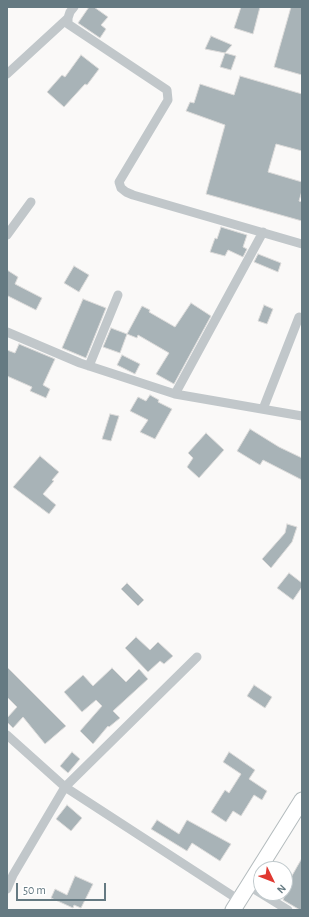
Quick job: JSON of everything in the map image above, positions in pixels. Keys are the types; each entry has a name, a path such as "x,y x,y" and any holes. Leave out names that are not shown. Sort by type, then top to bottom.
{"main road":[{"path":"236,905 302,800"}],"street":[{"path":"74,7 70,12 68,24 167,90 168,100 118,182 121,188 133,195 302,244"},
{"path":"7,74 68,18"},
{"path":"7,235 31,202"},
{"path":"175,394 263,232"},
{"path":"90,366 118,295"},
{"path":"263,409 299,317"},
{"path":"7,332 90,366 175,394 302,416"},
{"path":"7,889 13,875 65,787 197,657"},
{"path":"7,735 65,787 236,905"},
{"path":"249,886 288,910"}],"building":[{"path":"89,7 94,7 108,17 101,25 106,29 100,38 78,23"},
{"path":"241,7 260,7 253,34 234,28"},
{"path":"291,7 302,7 302,75 274,67"},
{"path":"211,36 232,45 225,53 205,49"},
{"path":"225,53 236,56 231,70 220,67"},
{"path":"81,55 99,69 87,85 85,84 64,107 47,92 62,75 65,77"},
{"path":"240,76 302,94 302,151 276,144 268,172 302,182 302,191 299,201 302,202 302,221 206,194 225,125 186,111 190,102 194,103 200,84 234,95"},
{"path":"221,227 247,235 243,247 247,249 243,257 228,250 225,256 210,252"},
{"path":"258,254 281,263 278,272 254,262"},
{"path":"74,266 89,275 79,292 64,283"},
{"path":"7,270 18,277 15,284 42,298 36,310 8,296 7,297"},
{"path":"83,299 106,308 86,358 62,348"},
{"path":"191,303 211,316 174,384 156,374 169,353 138,335 137,338 127,334 142,306 150,310 149,312 175,327"},
{"path":"264,305 273,309 267,324 258,321"},
{"path":"111,328 127,334 120,353 103,347"},
{"path":"19,344 55,359 43,385 50,389 46,398 30,391 32,387 7,376 7,350 15,353"},
{"path":"122,355 140,364 135,374 117,365"},
{"path":"150,395 159,400 158,402 172,409 155,439 140,432 148,420 130,411 138,397 146,401"},
{"path":"110,414 119,416 111,441 102,439"},
{"path":"250,429 279,447 302,458 302,480 263,460 260,465 237,451"},
{"path":"206,433 224,450 199,478 187,467 193,458 188,453"},
{"path":"40,456 59,472 52,480 54,481 43,494 56,505 49,514 13,487"},
{"path":"287,524 297,527 292,542 271,568 262,559 285,533"},
{"path":"289,573 302,583 302,587 293,600 277,588"},
{"path":"127,583 144,600 138,606 121,589"},
{"path":"136,637 150,650 158,642 173,656 164,664 160,661 148,672 125,648"},
{"path":"7,667 66,726 45,744 23,717 13,728 7,722 7,718 17,707 7,697"},
{"path":"112,668 126,682 139,669 148,679 113,711 120,718 109,727 108,726 93,744 80,731 102,706 96,700 82,712 64,692 83,675 93,686"},
{"path":"254,685 272,697 265,708 247,696"},
{"path":"72,752 80,759 68,773 60,766"},
{"path":"229,752 255,770 249,779 267,791 262,800 254,795 241,816 233,811 226,822 211,812 225,790 229,793 241,774 223,762"},
{"path":"67,805 82,818 71,831 56,819"},
{"path":"157,820 179,834 187,820 231,844 220,861 192,843 187,851 151,829"},
{"path":"302,858 302,910 285,901 293,901 293,874"},
{"path":"75,876 93,884 81,908 74,905 73,908 51,898 55,889 67,895"}]}
